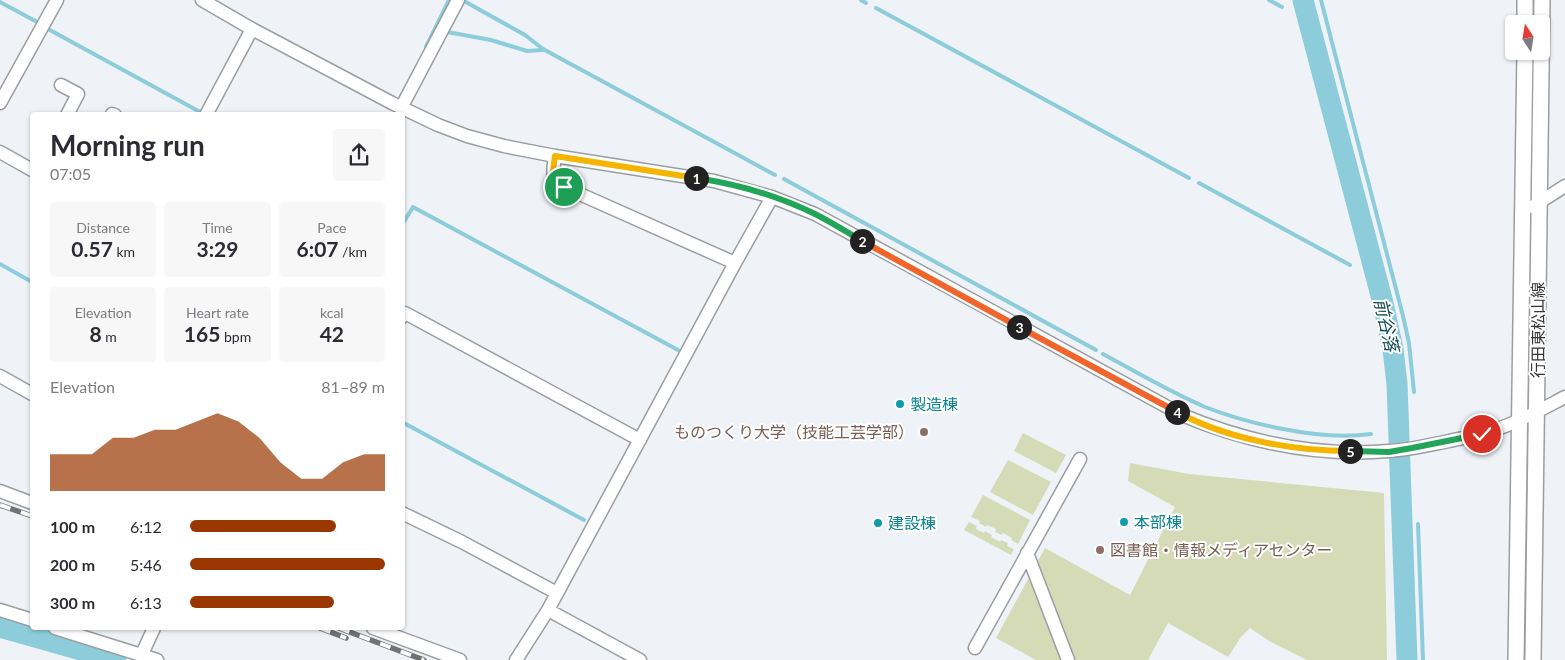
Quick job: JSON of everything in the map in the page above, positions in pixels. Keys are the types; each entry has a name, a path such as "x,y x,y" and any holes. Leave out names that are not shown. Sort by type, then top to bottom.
{"main road":[{"path":"1525,0 1525,15"},
{"name":"行田東松山線","path":"1533,660 1542,0"},
{"name":"行田東松山線","path":"1516,660 1525,60"}],"street":[{"path":"0,104 57,0"},
{"path":"202,0 393,109 458,0"},
{"path":"208,112 252,29"},
{"path":"62,85 78,94 69,112"},
{"path":"405,113 467,136 504,146 714,181 772,196 815,214 1182,415 1207,425 1268,442 1309,450 1389,452 1499,429 1519,421 1565,397"},
{"path":"0,152 30,169"},
{"path":"555,156 554,177 556,182 564,187 735,263"},
{"path":"1523,211 1565,186"},
{"path":"516,660 548,610 772,196"},
{"path":"405,313 640,440"},
{"path":"0,376 30,393"},
{"path":"975,648 1080,460"},
{"path":"0,491 30,502"},
{"path":"405,515 462,542 557,593"},
{"path":"1027,553 1068,660"},
{"path":"0,610 30,619"},
{"path":"548,610 640,660"},
{"path":"62,630 157,660"},
{"path":"142,654 153,630"},
{"path":"378,630 460,660"}],"green space":[{"path":"1023,433 1066,455 1056,473 1014,451"},
{"path":"1008,460 1051,482 1033,515 990,492"},
{"path":"1130,463 1189,474 1384,493 1387,660 1307,660 1269,641 1250,628 1241,637 1228,657 1168,623 1148,660 1036,660 996,638 1045,548 1130,595 1175,507 1128,481"},
{"path":"983,495 1030,520 1018,544 1011,540 1012,538 1003,533 1002,535 995,532 996,529 987,525 986,527 979,523 980,521 971,517"},
{"path":"969,522 977,526 976,529 984,533 985,531 1000,542 1001,540 1008,543 1007,546 1014,549 1011,555 964,530"}],"waterway":[{"path":"426,47 449,0"},
{"path":"861,0 866,3"},
{"path":"1269,0 1282,7"},
{"name":"前谷落","path":"1303,0 1383,303 1393,349 1397,384 1407,660"},
{"path":"1321,0 1403,316 1409,343 1414,392"},
{"path":"464,1 525,35 543,49 775,175"},
{"path":"0,2 39,23"},
{"path":"876,8 1189,178"},
{"path":"48,29 200,112"},
{"path":"447,32 491,40 527,51 543,50"},
{"path":"784,179 1096,350"},
{"path":"1199,183 1350,265"},
{"path":"405,220 413,207 678,350"},
{"path":"0,264 30,281"},
{"path":"1103,354 1179,395 1234,417 1273,427 1316,434 1338,436 1371,434"},
{"path":"405,424 584,520"},
{"name":"前谷落","path":"1392,430 1399,429"},
{"path":"1418,524 1423,660"},
{"path":"0,627 116,660"}],"railway":[{"path":"0,505 30,515"},
{"path":"325,630 346,638"},
{"path":"344,630 424,660"}],"place":[{"name":"製造棟","path":"900,404"},
{"name":"ものつくり大学（技能工芸学部）","path":"924,432"},
{"name":"本部棟","path":"1124,522"},
{"name":"建設棟","path":"878,523"},
{"name":"図書館・情報メディアセンター","path":"1100,550"}],"route":[{"path":"564,187 556,182 554,177 555,156 714,181 772,196 815,214 1182,415 1234,434 1309,450 1379,452 1412,448 1482,434"}]}
